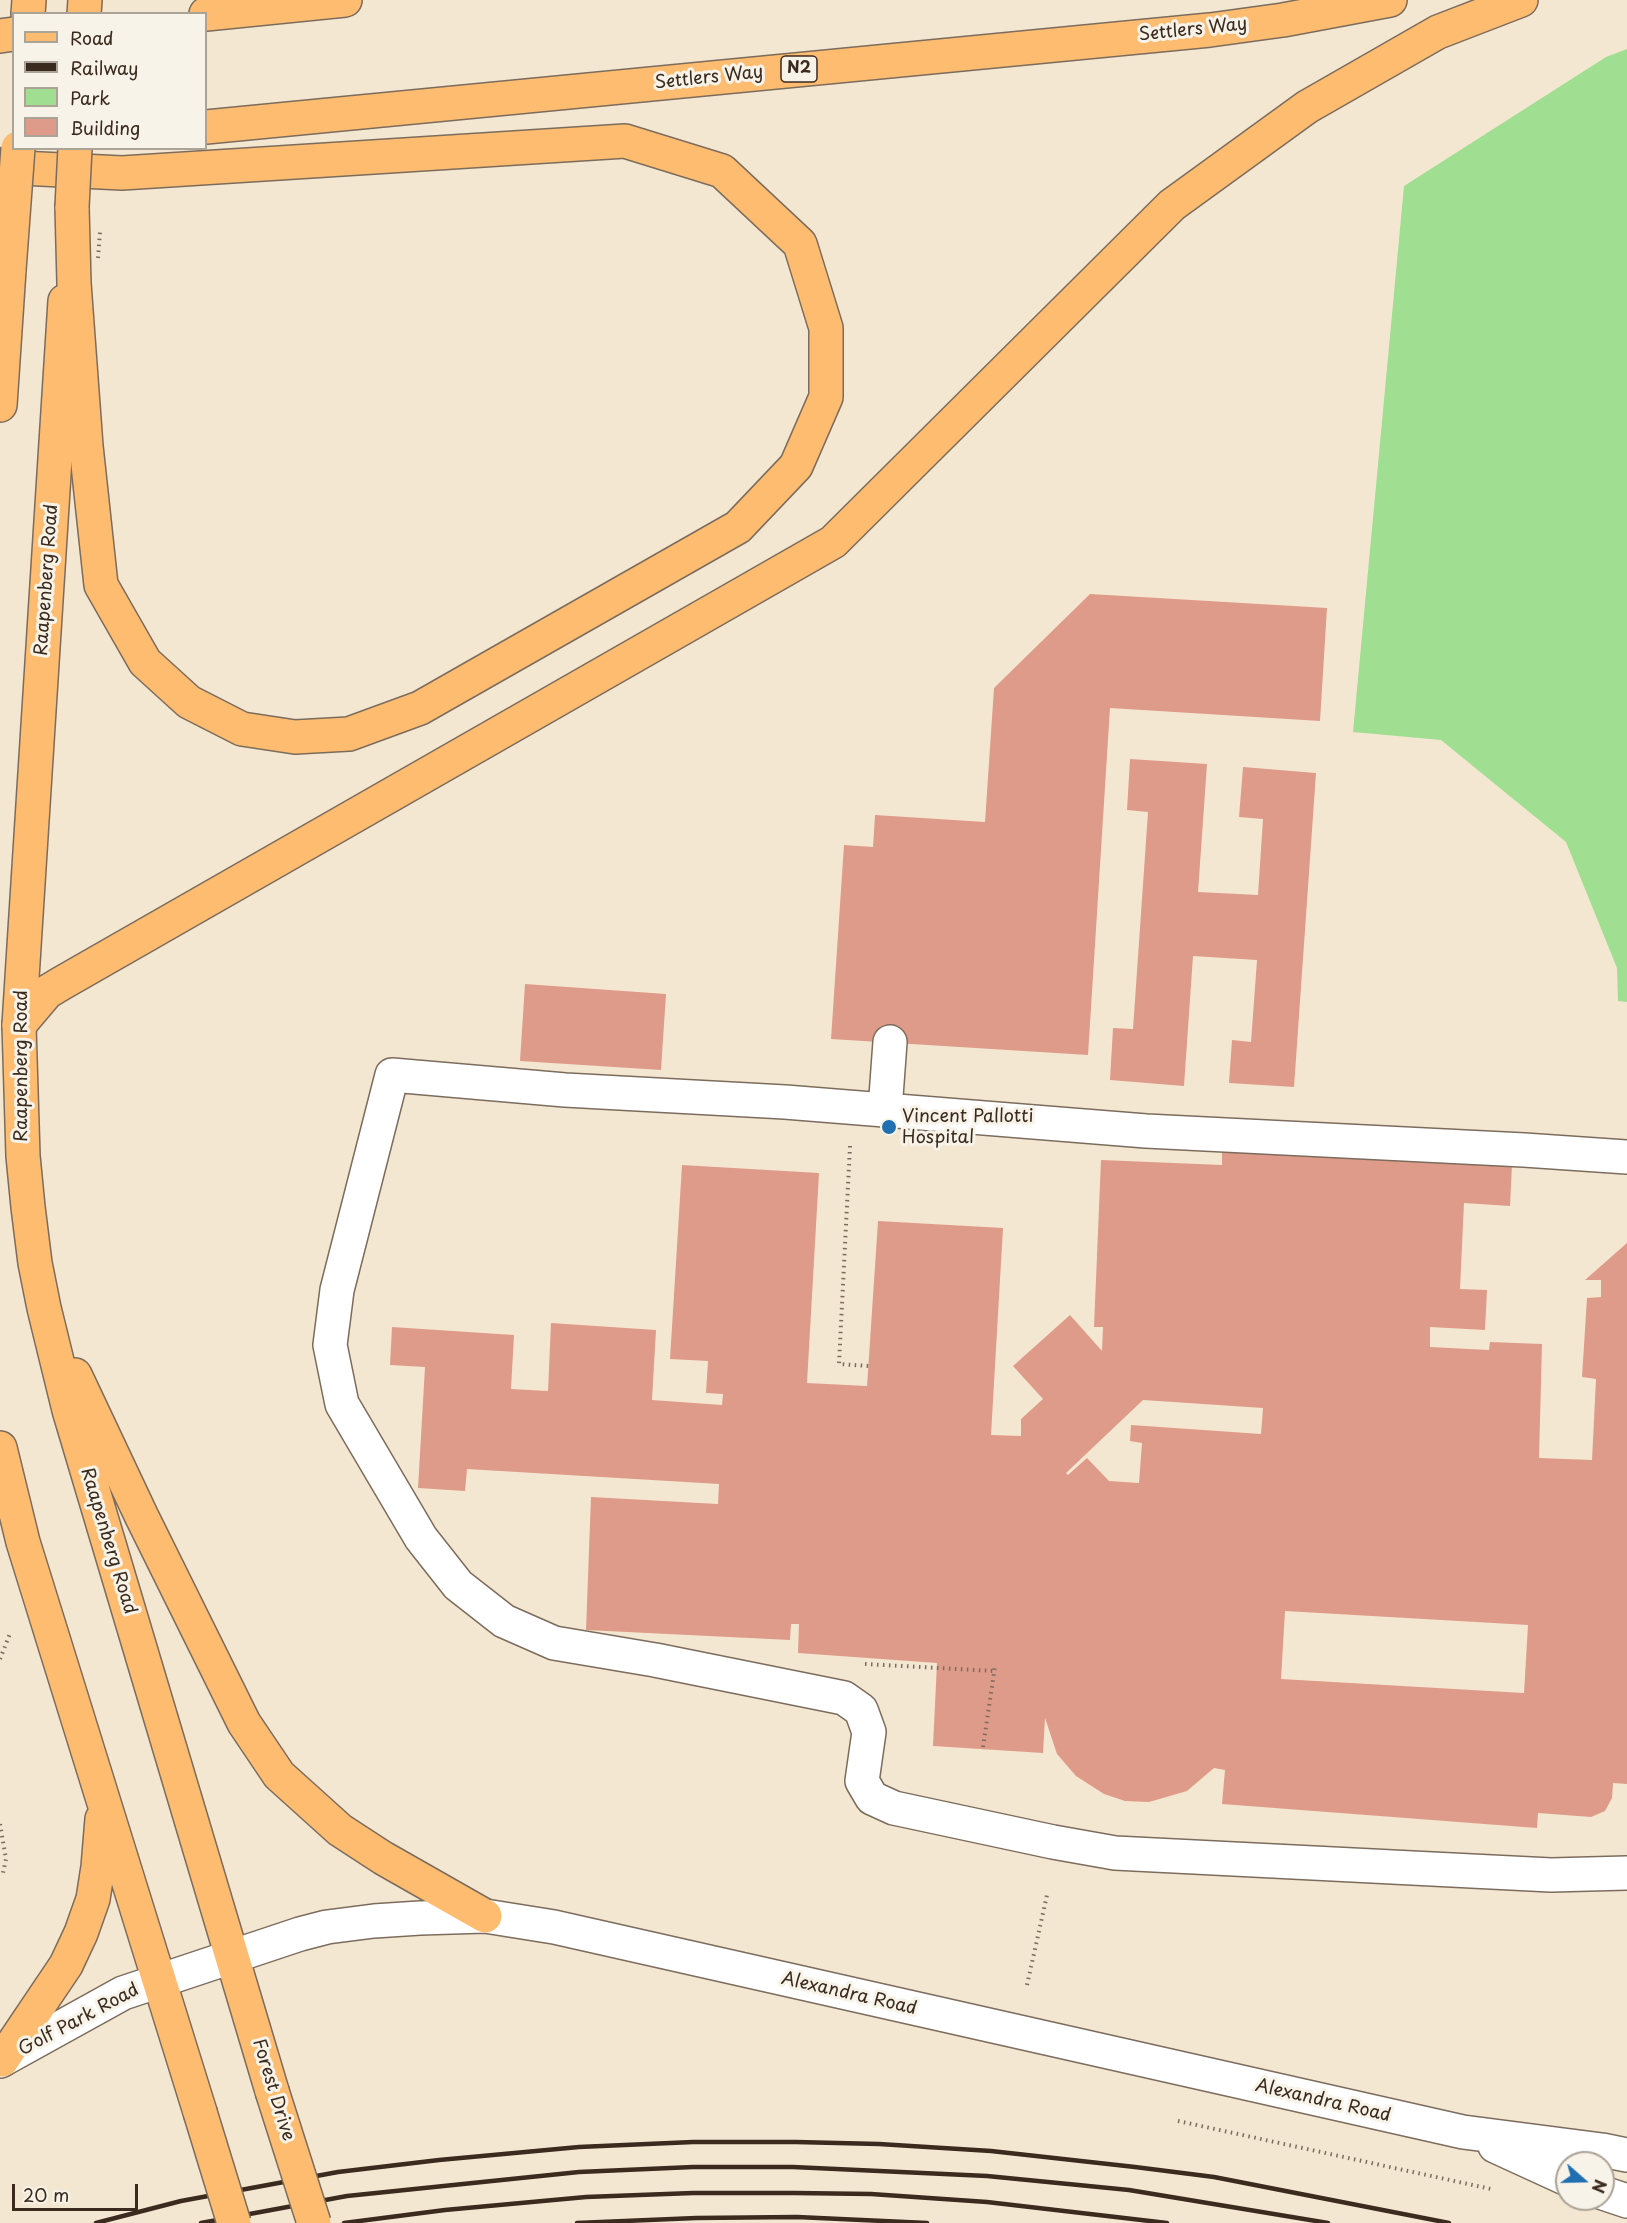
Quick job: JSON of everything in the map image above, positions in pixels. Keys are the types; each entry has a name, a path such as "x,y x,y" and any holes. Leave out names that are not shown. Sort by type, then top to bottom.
{"main road":[{"path":"207,14 345,0"},
{"name":"Settlers Way","path":"207,127 1209,30 1283,20 1390,0"},
{"path":"19,1025 47,992 62,983 833,542 1172,205 1307,107 1438,32 1521,0"},
{"path":"0,167 122,173 625,141 722,171 800,244 826,328 826,397 796,466 738,527 677,562 420,708 349,734 295,737 242,729 189,702 145,662 101,585 70,267 72,207 75,150"},
{"path":"0,405 18,150"},
{"name":"Raapenberg Road","path":"70,267 19,1025 23,1156 35,1263 55,1361 232,1956"},
{"path":"44,1308 141,1515 244,1723 279,1775 340,1830 383,1858 485,1916"},
{"path":"0,1448 23,1542 234,2223"},
{"path":"1,2061 66,1965 88,1916 98,1868 104,1802"},
{"name":"Forest Drive","path":"232,1956 314,2223"}],"street":[{"path":"885,1110 890,1042"},
{"path":"1627,1157 1146,1131 852,1107 565,1090 392,1075 337,1290 330,1345 342,1404 421,1538 459,1585 504,1621 554,1643 656,1660 844,1698 861,1710 869,1732 862,1780 872,1798 894,1808 1115,1853 1551,1875 1627,1873"},
{"name":"Alexandra Road","path":"232,1956 327,1927 397,1919 485,1916 554,1927 1463,2132 1627,2155"},
{"name":"Golf Park Road","path":"1,2061 123,1993 232,1956"},
{"name":"Alexandra Road","path":"1463,2132 1555,2174"}],"path":[{"path":"852,1107 838,1364 869,1366"},
{"path":"937,1668 995,1669 983,1747"},
{"path":"0,1824 6,1859 3,1874 0,1875"},
{"path":"1027,1985 1047,1895"},
{"path":"1178,2121 1501,2191"}],"green space":[{"path":"1627,49 1627,1002 1618,1001 1617,968 1566,842 1441,740 1353,732 1404,186 1606,57"}],"building":[{"path":"1090,594 1327,608 1320,721 1110,708 1088,1055 831,1039 844,845 873,847 875,815 985,822 994,688"},
{"path":"1130,759 1207,764 1198,892 1258,895 1263,819 1239,817 1243,767 1316,773 1294,1087 1229,1083 1232,1040 1251,1042 1257,960 1193,956 1184,1086 1110,1080 1113,1028 1133,1029 1148,812 1127,810"},
{"path":"525,984 666,994 661,1070 520,1061"},
{"path":"1222,1152 1512,1165 1510,1206 1464,1203 1460,1289 1487,1290 1485,1330 1430,1327 1430,1347 1489,1350 1490,1342 1542,1344 1539,1458 1592,1460 1596,1379 1582,1377 1587,1298 1601,1297 1601,1280 1585,1280 1627,1243 1627,1784 1613,1783 1612,1798 1605,1811 1591,1817 1538,1813 1537,1828 1222,1804 1225,1770 1214,1768 1187,1791 1149,1802 1125,1801 1104,1794 1076,1776 1057,1754 1045,1718 1043,1753 933,1746 937,1663 798,1653 799,1624 791,1624 790,1640 586,1630 591,1497 718,1504 719,1484 467,1469 465,1491 418,1488 425,1367 390,1365 392,1327 514,1335 511,1389 548,1391 551,1323 656,1330 652,1400 722,1405 723,1394 706,1393 708,1361 670,1359 682,1165 819,1173 807,1383 867,1386 878,1221 1003,1228 991,1435 1021,1436 1021,1419 1043,1399 1013,1366 1070,1315 1102,1351 1103,1327 1094,1327 1101,1160 1222,1165","holes":["1143,1400 1263,1408 1261,1434 1131,1425 1130,1441 1142,1443 1139,1483 1109,1481 1087,1458 1068,1475 1066,1473","1285,1611 1528,1625 1524,1693 1281,1679"]}],"railway":[{"path":"96,2223 181,2201 338,2172 579,2147 693,2142 879,2144 991,2151 1214,2177 1449,2223"},
{"path":"201,2223 347,2196 579,2172 693,2167 793,2167 987,2176 1129,2190 1328,2223"},
{"path":"344,2223 445,2210 586,2197 693,2193 871,2194 987,2202 1167,2223"},
{"path":"577,2223 797,2217 927,2223"}],"place":[{"name":"Vincent Pallotti Hospital","path":"889,1127"}]}
